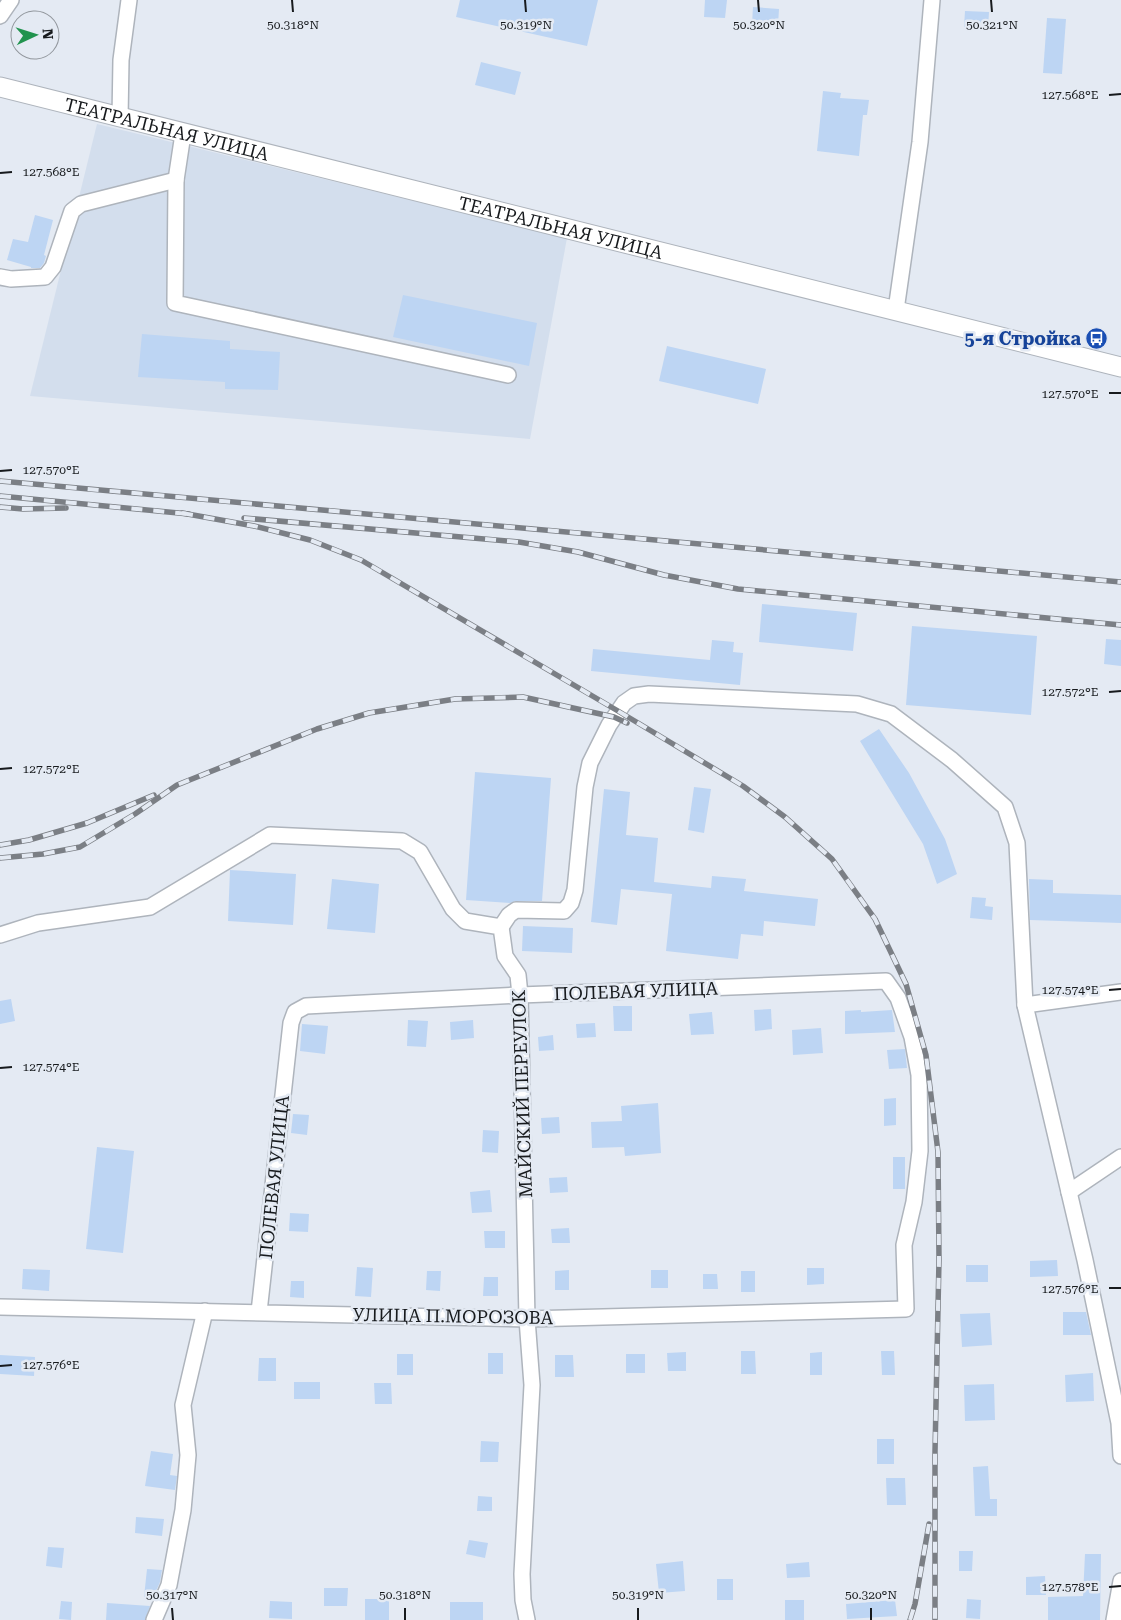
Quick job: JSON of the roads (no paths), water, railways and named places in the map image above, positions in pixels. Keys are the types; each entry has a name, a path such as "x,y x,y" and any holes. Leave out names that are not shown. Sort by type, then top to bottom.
{"main road":[{"name":"ТЕАТРАЛЬНАЯ УЛИЦА","path":"0,87 1121,367"}],"street":[{"path":"0,16 12,0"},
{"path":"120,118 121,60 129,0"},
{"path":"896,310 920,142 932,0"},
{"path":"183,134 176,180 175,303 508,375"},
{"path":"0,278 45,277 52,267 72,211 81,204 176,180"},
{"path":"0,935 38,923 150,907 270,835 402,841 420,852 453,910 465,920 502,927 509,915 516,910 564,911 572,903 575,890 585,787 590,763 618,711 624,703 634,696 649,694 857,704 890,714 952,760 1005,807 1018,843 1024,1005 1069,1192 1119,1423 1121,1456"},
{"name":"МАЙСКИЙ ПЕРЕУЛОК","path":"502,927 505,956 518,975 520,995 527,1319 532,1385 522,1574 523,1600 527,1620"},
{"name":"ПОЛЕВАЯ УЛИЦА","path":"259,1312 290,1023 295,1012 306,1006 520,995 886,981 898,998 912,1037 919,1075 920,1151 914,1202 904,1245 906,1309"},
{"path":"1024,1005 1121,992"},
{"path":"1069,1192 1121,1157"},
{"name":"УЛИЦА П.МОРОЗОВА","path":"0,1307 527,1319 906,1309"},
{"path":"154,1620 169,1585 184,1510 188,1455 183,1405 205,1311"},
{"path":"1114,1620 1121,1581"}],"railway":[{"path":"0,481 1121,582"},
{"path":"0,496 189,514"},
{"path":"0,507 23,509 66,508"},
{"path":"182,513 254,526 310,540 361,560 743,786 785,817 832,859 875,919 906,984 926,1055 938,1152 939,1260 935,1452 935,1620"},
{"path":"244,518 519,542 578,552 664,575 738,589 1121,625"},
{"path":"0,858 43,854 80,847 135,814 177,785 317,729 369,713 455,699 523,697 614,717 627,723"},
{"path":"0,845 29,840 87,823 154,795"},
{"path":"910,1620 915,1604 929,1524"}],"place":[{"name":"5-я Стройка","path":"1097,338"}]}
